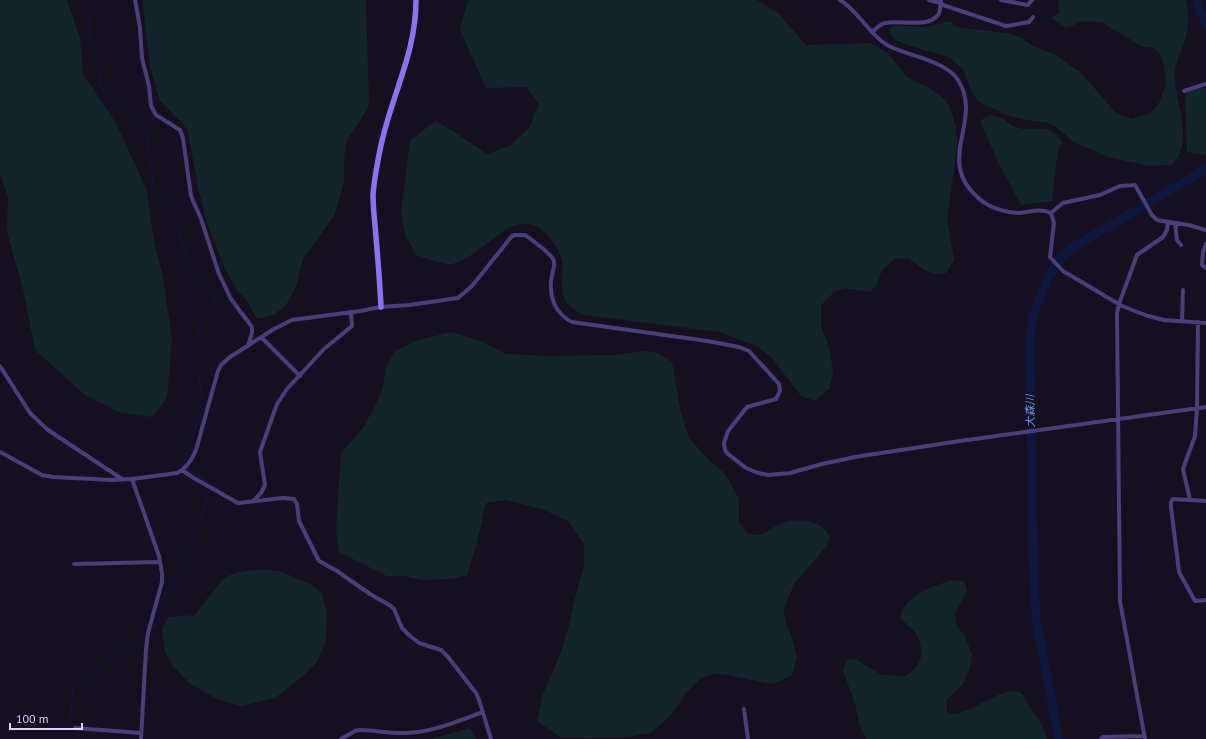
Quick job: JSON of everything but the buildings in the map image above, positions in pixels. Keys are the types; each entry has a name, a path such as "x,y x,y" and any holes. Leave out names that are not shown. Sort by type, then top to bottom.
{"street":[{"path":"135,0 140,28 142,58 149,86 151,106 156,115 180,130 183,138 191,196 201,220 222,282 231,299 252,327 252,333 248,346"},
{"path":"381,307 373,196 380,149 386,123 404,72 412,42 415,25 416,0"},
{"path":"840,0 848,4 872,32 889,47 942,66 953,74 958,80 967,104 959,149 959,164 967,186 974,194 983,202 1004,211 1019,213 1040,210 1052,213"},
{"path":"929,0 941,1 943,5 1006,26 1029,22 1033,18"},
{"path":"1002,0 1028,6 1032,0"},
{"path":"872,32 884,23 931,21 939,13 941,1"},
{"path":"1184,91 1206,84"},
{"path":"1052,213 1063,203 1100,194 1120,186 1135,185 1152,215 1157,220 1175,222 1206,230"},
{"path":"1052,213 1054,223 1050,256 1059,268 1119,304 1148,316 1164,320 1206,322"},
{"path":"1101,739 1103,737 1145,738 1120,601 1117,314 1119,304 1137,255 1163,237 1167,230 1168,222"},
{"path":"1175,222 1177,240 1181,245"},
{"path":"0,452 42,475 52,477 132,480 182,470 190,463 196,450 218,371 225,361 274,329 292,320 458,298 472,286 512,236 515,235 524,235 553,259 554,266 551,280 552,299 556,308 566,319 580,324 738,346 749,351 779,384 780,391 779,395 773,400 747,408 728,431 724,443 725,450 728,454 751,470 768,475 790,474 822,464 855,457 960,440 1119,420 1206,407"},
{"path":"1206,244 1201,261 1202,265 1206,268"},
{"path":"1182,321 1183,290"},
{"path":"253,502 261,493 265,485 260,452 275,409 284,394 324,349 352,326 351,312"},
{"path":"1190,500 1183,469 1195,436 1197,408 1198,322"},
{"path":"261,337 300,376"},
{"path":"0,366 30,413 48,430 123,479"},
{"path":"182,470 238,502 253,502 283,498 294,499 297,504 299,521 315,556 319,561 391,606 394,609 402,628 410,636 419,642 441,650 448,657 476,693 491,739"},
{"path":"132,480 160,562 162,582 148,633 141,739"},
{"path":"1206,501 1174,499 1171,502 1179,572 1195,601 1206,600"},
{"path":"74,564 160,562"},
{"path":"744,709 748,739"},
{"path":"341,739 355,731 360,730 407,733 425,731 442,727 483,712"},
{"path":"75,728 141,733"}],"green space":[{"path":"0,0 67,0 80,38 83,74 116,123 147,191 153,236 163,278 172,338 167,397 153,417 121,413 85,395 35,350 23,289 7,232 8,197 0,175"},
{"path":"142,0 366,0 369,104 365,113 347,140 344,158 344,182 334,216 303,259 296,287 286,305 274,315 257,319 246,299 238,292 225,269 207,223 187,129 159,99 150,66"},
{"path":"468,0 757,0 778,13 806,45 870,43 889,54 907,77 933,90 945,100 950,107 956,127 957,147 947,219 954,260 946,273 940,274 926,271 909,258 895,259 882,270 877,285 870,292 845,288 835,291 821,305 821,327 829,347 833,371 830,388 815,401 801,396 773,359 757,346 719,332 584,315 575,310 567,303 564,297 562,288 562,261 558,250 550,238 535,226 523,224 508,229 477,251 461,261 454,263 440,263 416,255 405,234 401,212 410,141 435,121 455,132 487,154 511,145 529,128 539,104 526,87 486,88 460,30"},
{"path":"1058,0 1186,0 1188,27 1186,38 1175,69 1176,90 1182,121 1183,142 1179,154 1172,165 1149,166 1108,157 1074,142 1055,126 1045,122 1008,116 978,101 972,93 964,71 949,57 895,40 890,34 889,29 892,26 926,27 951,22 954,26 962,28 1008,33 1019,37 1033,46 1056,55 1081,73 1116,113 1132,119 1150,113 1159,103 1166,84 1164,66 1160,54 1154,48 1141,46 1103,23 1089,21 1081,22 1066,28 1051,18 1060,12"},
{"path":"1200,88 1206,88 1206,155 1187,152 1185,97 1188,92"},
{"path":"990,115 1003,119 1011,125 1022,129 1046,129 1052,131 1063,143 1058,149 1052,201 1021,205 999,164 982,125 981,120"},
{"path":"451,332 481,341 506,354 546,356 615,355 644,351 658,353 672,362 681,413 689,438 709,460 725,474 739,499 739,522 747,533 760,535 782,523 802,520 822,527 830,538 827,546 794,584 784,608 785,621 792,638 797,658 792,675 773,684 716,673 701,678 686,693 671,715 651,733 626,737 560,737 537,721 543,694 561,652 584,566 584,544 568,521 542,509 506,500 486,503 476,546 467,575 451,579 422,580 403,576 387,576 339,552 336,529 341,453 363,428 375,406 383,387 386,367 394,352 415,341"},
{"path":"265,569 282,572 310,584 322,593 327,613 326,641 317,662 303,676 275,698 241,706 219,700 189,683 173,666 165,652 162,628 169,617 195,615 216,588 228,576 251,570"},
{"path":"952,580 964,581 967,591 955,614 957,626 965,636 972,655 970,668 963,684 947,699 947,712 953,714 960,713 998,695 1015,691 1022,694 1024,697 1040,722 1047,739 866,739 859,723 855,703 843,671 847,660 855,659 882,675 906,676 920,661 921,648 916,633 900,618 903,610 909,601 915,596"},
{"path":"470,728 476,739 431,739"}],"waterway":[{"path":"91,0 89,27 90,43 98,64 101,87 109,97 120,99 132,110 144,130 148,141 154,191 157,198 169,208 190,263 216,302 204,312 200,324 197,365 203,406 183,463 190,470 212,485 182,569 165,594 157,623 149,631"},
{"name":"大森川","path":"1196,0 1206,24"},
{"name":"大森川","path":"1059,739 1036,619 1033,557 1030,339 1033,315 1049,276 1060,259 1070,249 1206,169"},
{"path":"69,739 73,689 75,685 146,633"}]}
